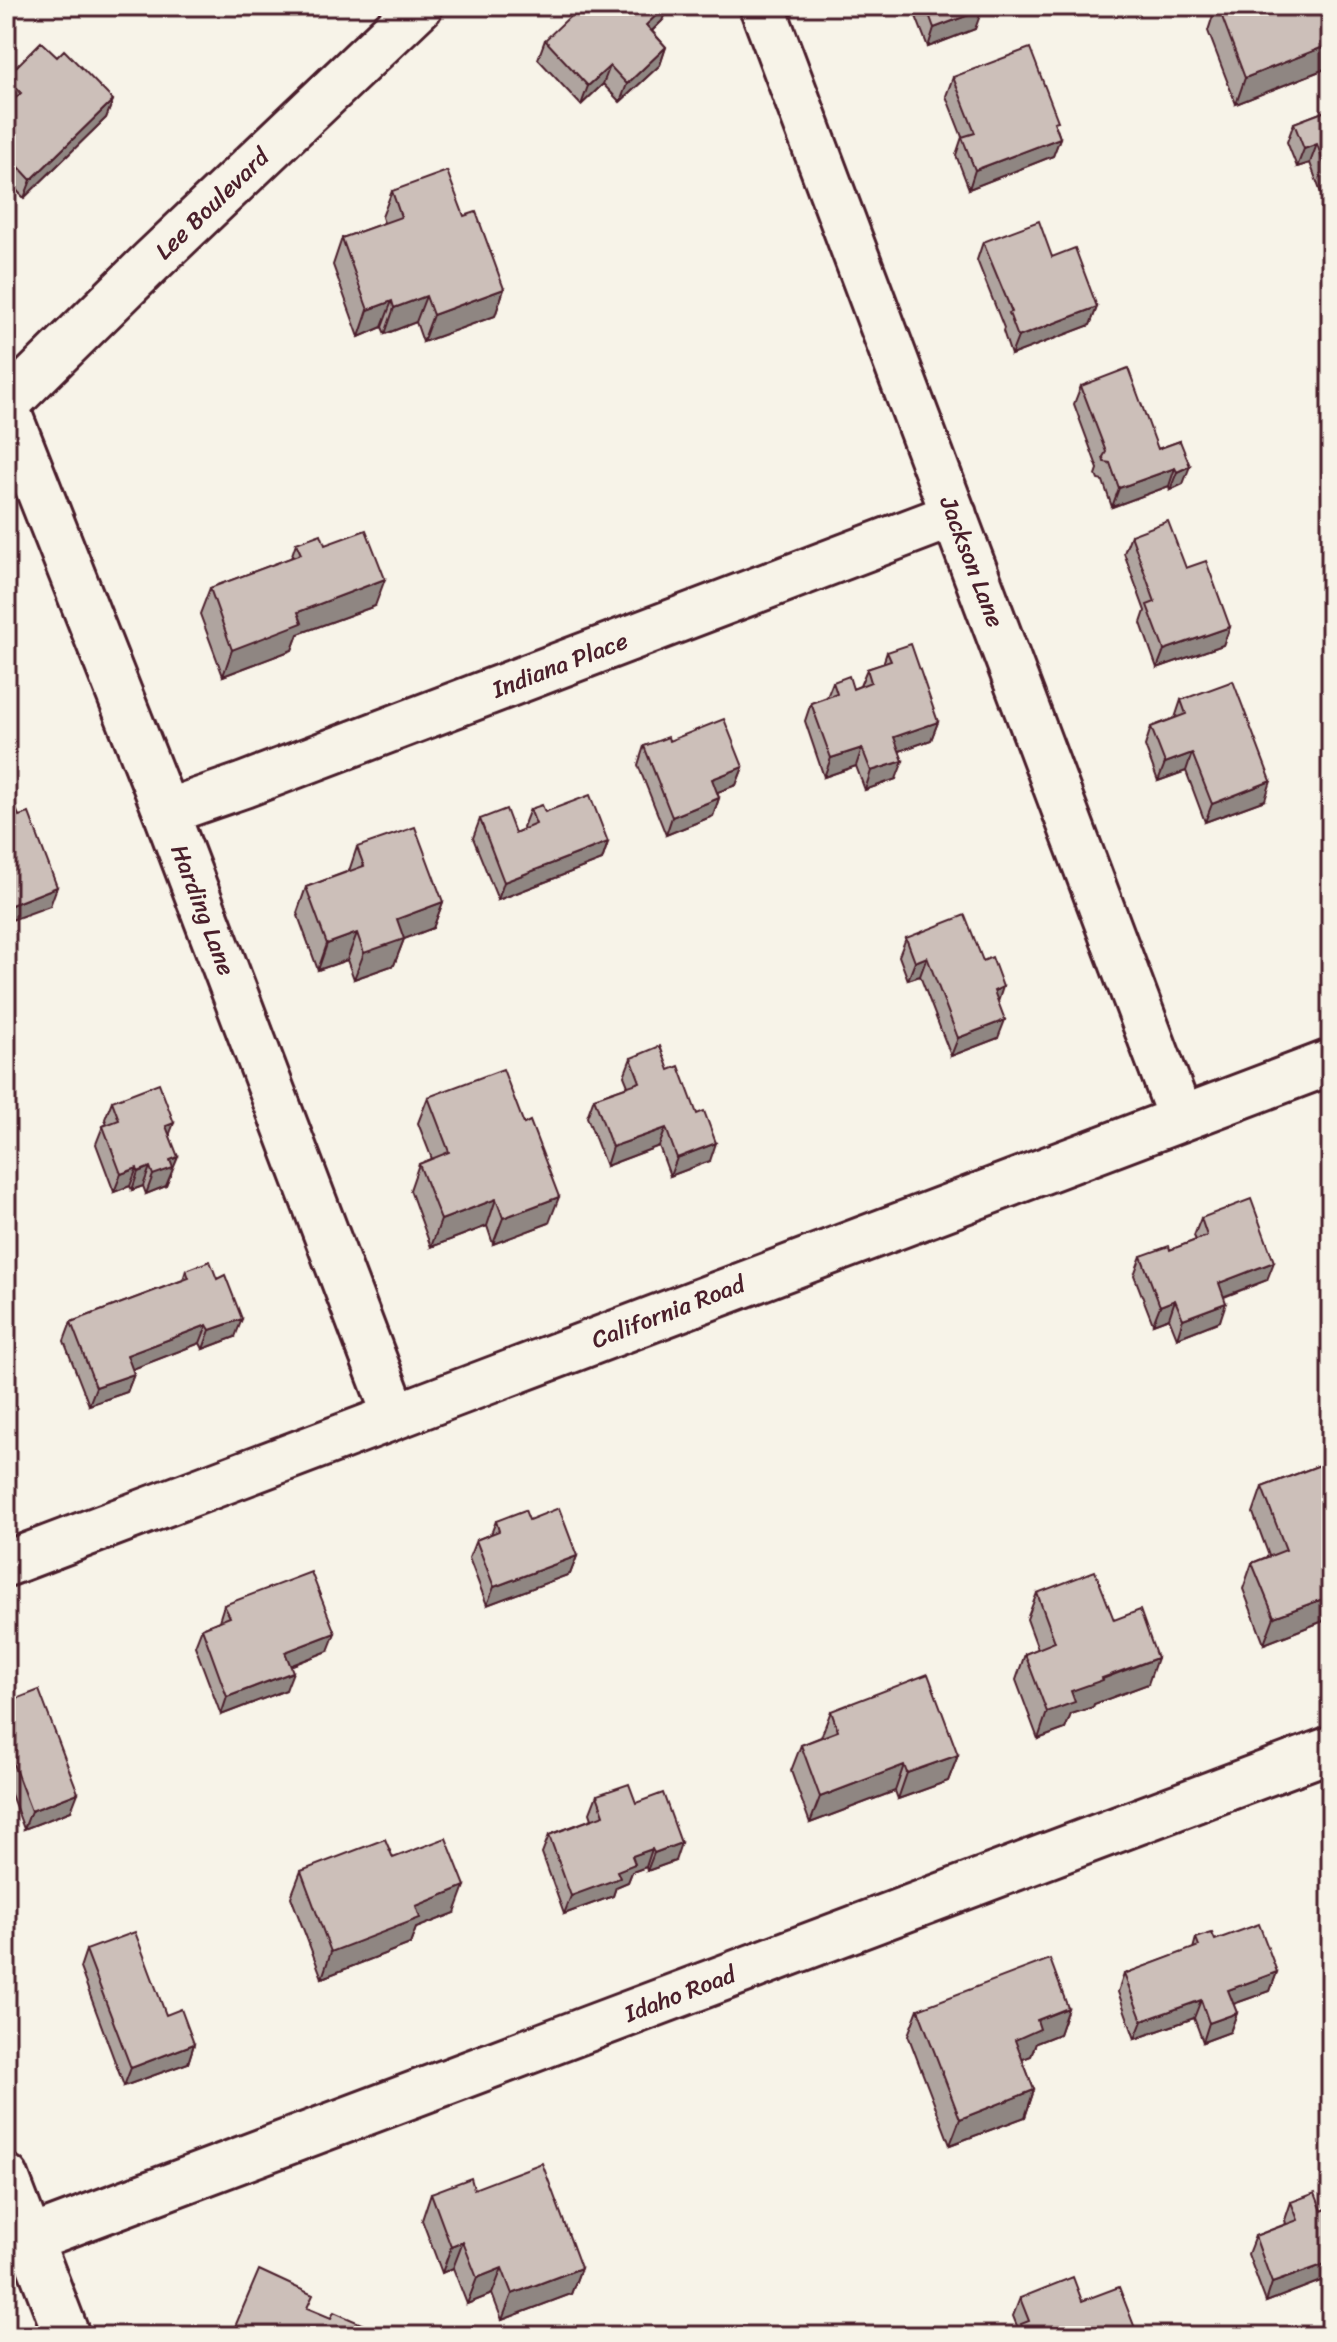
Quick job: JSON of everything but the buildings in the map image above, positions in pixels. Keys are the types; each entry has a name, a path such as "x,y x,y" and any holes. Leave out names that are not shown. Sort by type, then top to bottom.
{"street":[{"name":"Lee Boulevard","path":"6,406 151,262 420,6"},
{"name":"Jackson Lane","path":"762,6 1181,1119"},
{"name":"Harding Lane","path":"6,406 166,812 395,1415"},
{"name":"Indiana Place","path":"166,812 954,515"},
{"name":"California Road","path":"6,1564 1331,1062"},
{"name":"Idaho Road","path":"30,2239 1331,1749"},
{"path":"6,2177 67,2336"}]}
